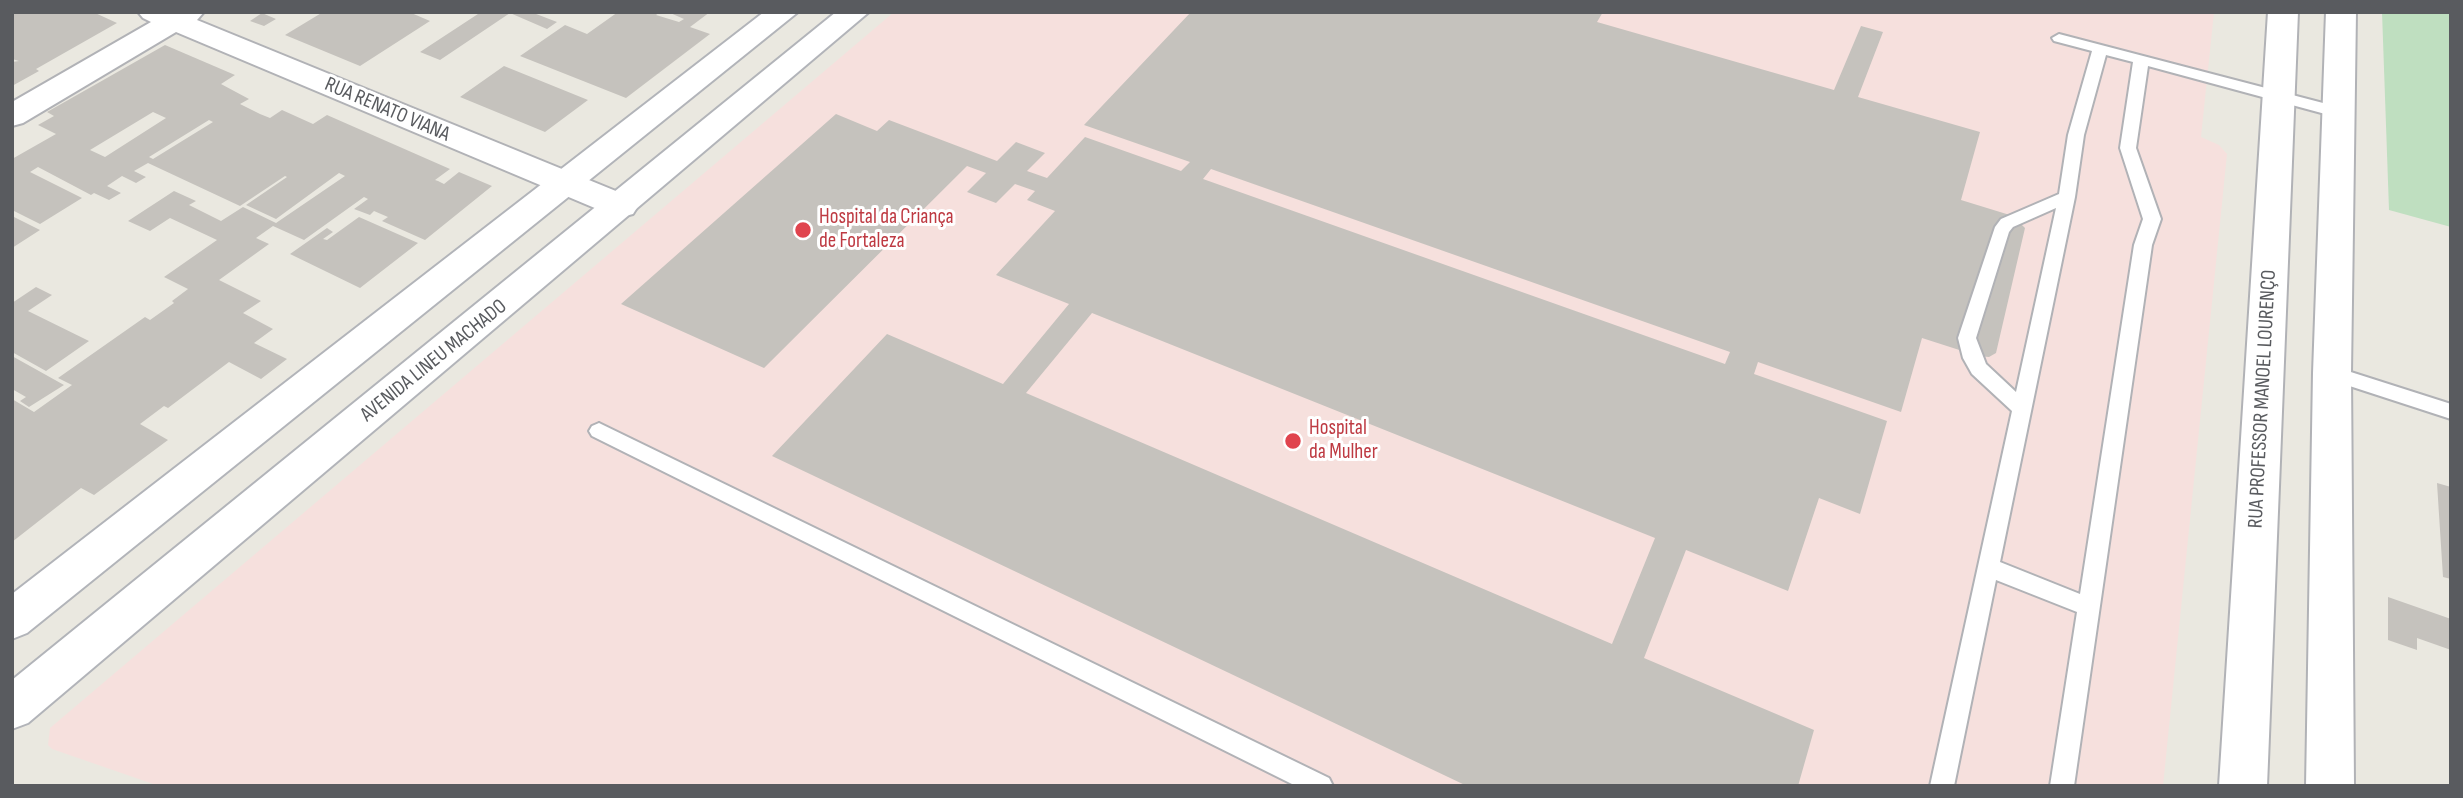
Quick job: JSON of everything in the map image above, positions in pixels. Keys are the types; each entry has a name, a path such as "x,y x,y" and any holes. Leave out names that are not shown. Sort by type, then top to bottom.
{"street":[{"path":"12,620 783,12"},
{"name":"AVENIDA LINEU MACHADO","path":"12,708 854,12"},
{"name":"RUA PROFESSOR MANOEL LOURENÇO","path":"2243,786 2283,12"},
{"path":"2330,786 2332,373 2341,12"},
{"path":"12,116 172,15"},
{"name":"RUA RENATO VIANA","path":"172,15 621,206"},
{"path":"671,100 725,119"},
{"path":"478,252 536,277"}],"lane":[{"path":"2059,38 2340,113"},
{"path":"1942,786 2067,197 2076,135 2100,48"},
{"path":"2062,786 2143,245 2152,219 2128,148 2141,59"},
{"path":"2021,408 1979,369 1972,358 1967,338 2001,231 2007,223 2067,197"},
{"path":"2332,373 2451,412"},
{"path":"599,431 1321,786"},
{"path":"1988,568 2090,607"}],"shaded area":[{"name":"Hospital da Mulher","path":"894,12 2214,12 2201,137 2219,145 2227,154 2163,786 159,786 52,749 48,745 50,728"}],"green space":[{"path":"2382,12 2451,12 2451,227 2389,210"}],"building":[{"path":"12,12 93,12 117,23 36,69 39,71 12,86 12,62 19,61 12,59"},
{"path":"323,12 409,12 430,21 360,66 285,35"},
{"path":"481,12 531,12 557,22 547,29 510,13 440,60 420,52"},
{"path":"618,12 660,12 656,15 679,22 684,19 668,12 710,12 690,27 710,34 626,98 520,56 565,25 587,34"},
{"path":"1191,12 1603,12 1597,22 1834,90 1861,26 1883,32 1858,97 1980,132 1961,200 2013,216 2025,228 1996,353 1989,357 1978,356 1922,338 1901,412 1758,362 1754,374 1887,421 1860,514 1819,498 1788,591 1686,550 1644,658 1814,730 1798,786 1467,786 772,456 887,334 1003,384 1069,304 996,275 1055,211 1027,200 1035,191 1015,184 996,203 967,192 986,173 967,166 764,368 621,304 836,114 877,131 889,120 997,161 1016,142 1045,153 1027,171 1047,178 1085,137 1181,171 1190,162 1084,125","holes":["1211,169 1730,352 1725,364 1203,179","1092,313 1655,538 1612,644 1026,393"]},
{"path":"262,13 276,19 264,26 250,21"},
{"path":"165,45 235,75 221,84 249,99 240,104 260,114 270,118 282,110 313,124 327,115 450,169 435,180 444,184 459,172 492,186 425,240 382,221 388,217 374,211 370,215 354,209 368,199 364,197 304,240 273,226 256,238 269,244 219,280 261,301 243,313 273,329 254,343 287,359 261,379 229,362 168,408 164,406 140,424 168,440 94,495 81,488 12,542 12,399 34,412 72,385 58,378 145,317 150,320 174,303 172,301 188,289 164,277 217,240 170,218 150,231 128,221 174,191 196,201 189,205 221,221 243,207 276,223 345,176 339,173 276,219 246,205 287,177 285,176 240,206 148,163 134,171 146,177 136,183 122,176 107,186 121,193 109,200 94,193 91,195 38,167 30,172 82,198 40,224 12,210 12,159 56,134 38,125 54,116 47,112","holes":["153,112 166,118 105,157 90,150","209,120 213,122 153,159 149,157"]},
{"path":"504,66 588,100 545,132 460,97"},
{"path":"12,216 40,230 12,248"},
{"path":"359,217 418,243 360,288 290,254 327,228 333,232 323,239 327,240"},
{"path":"36,287 52,295 28,311 89,341 46,371 12,352 12,303"},
{"path":"12,356 64,385 29,407 20,401 26,397 12,389"},
{"path":"2437,483 2451,487 2451,579 2443,577"},
{"path":"2388,597 2451,619 2451,650 2417,638 2417,650 2388,640"}],"place":[{"name":"Hospital da Criança de Fortaleza","path":"803,230"},
{"name":"Hospital da Mulher","path":"1293,441"}]}
